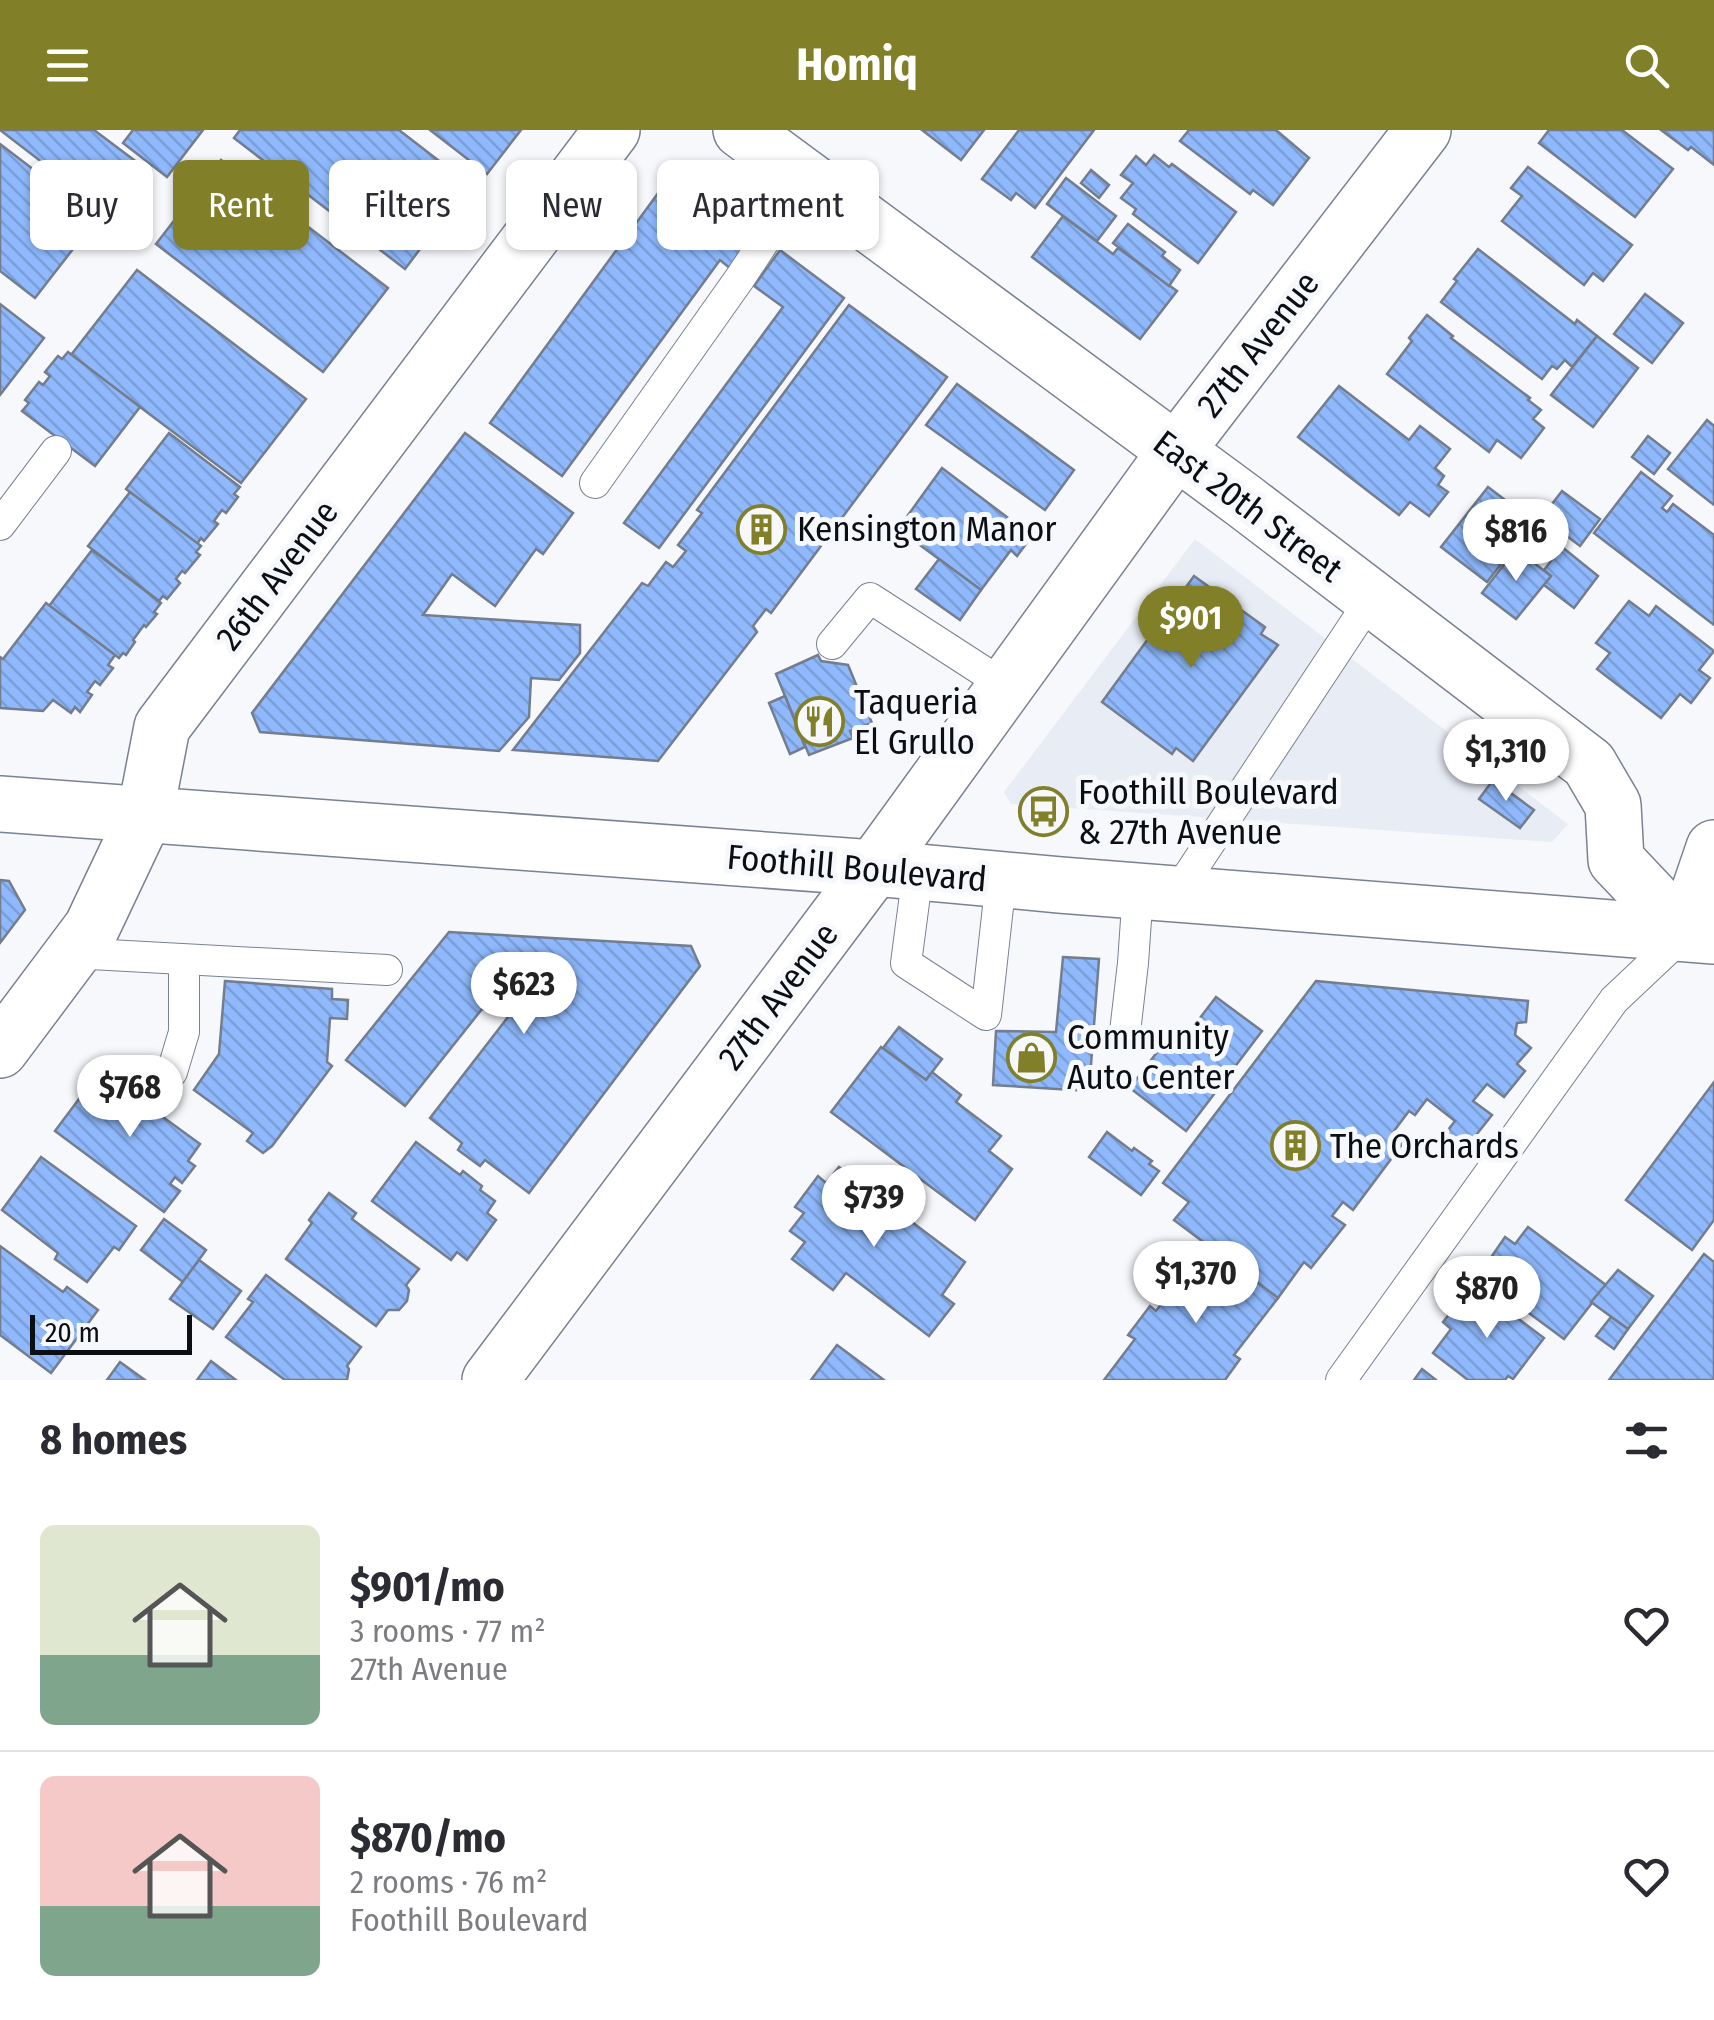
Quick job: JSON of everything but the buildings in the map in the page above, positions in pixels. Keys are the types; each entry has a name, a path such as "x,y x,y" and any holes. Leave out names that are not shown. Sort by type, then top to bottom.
{"street":[{"name":"26th Avenue","path":"0,1050 92,927 145,815 162,727 612,130"},
{"name":"East 20th Street","path":"742,130 782,160"},
{"name":"27th Avenue","path":"490,1380 896,870 1006,686 1176,451 1422,130"},
{"name":"East 20th Street","path":"879,232 1589,764 1613,805 1616,860 1700,935"},
{"name":"Foothill Boulevard","path":"0,804 896,870 1700,935"},
{"path":"1700,935 1714,848"}],"lane":[{"path":"595,483 758,250"},
{"path":"0,525 56,451"},
{"path":"832,644 870,598 1006,686"},
{"path":"1126,1032 1134,962 1157,893 1371,599"},
{"path":"896,870 906,964 986,1015 1001,880"},
{"path":"1341,1380 1614,1000 1700,935"},
{"path":"72,954 387,970"},
{"path":"172,1072 184,1032 184,960"}],"shaded area":[{"path":"1195,539 1568,824 1552,842 1011,804 1004,792"}],"place":[{"name":"Kensington Manor","path":"762,529"},
{"name":"Taqueria El Grullo","path":"819,722"},
{"name":"Foothill Boulevard & 27th Avenue","path":"1043,812"},
{"name":"Community Auto Center","path":"1032,1057"},
{"name":"The Orchards","path":"1295,1146"}]}
